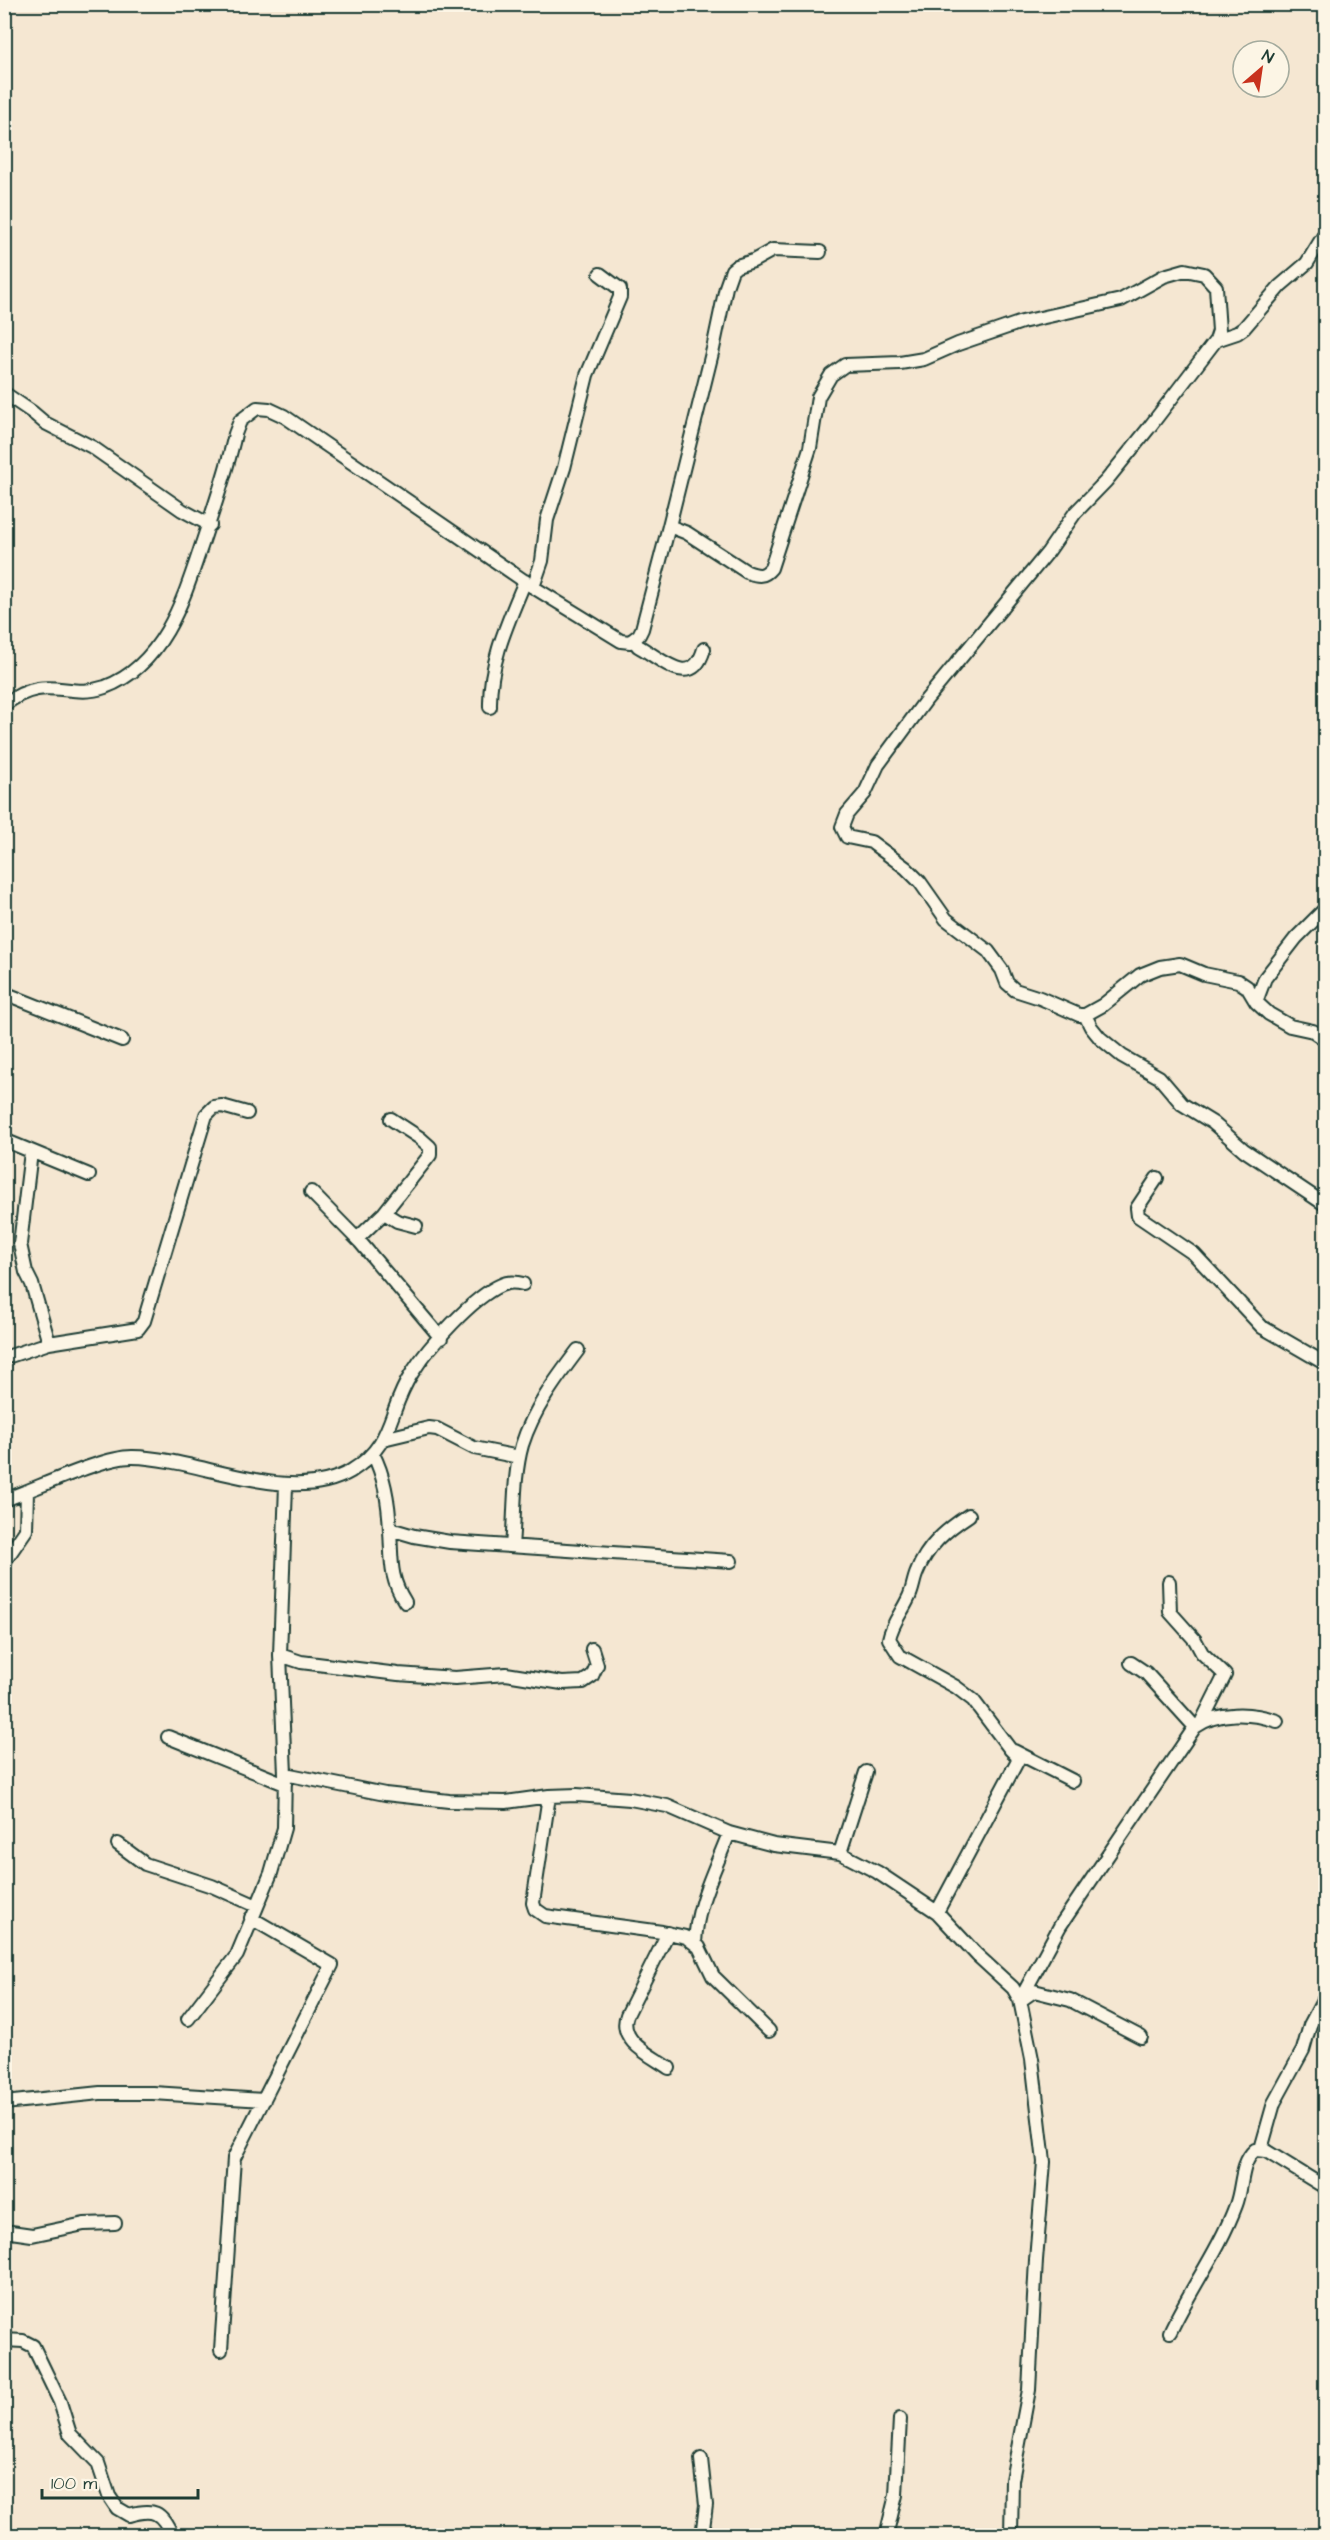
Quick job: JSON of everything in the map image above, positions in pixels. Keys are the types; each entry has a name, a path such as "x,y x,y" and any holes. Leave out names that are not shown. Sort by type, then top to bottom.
{"street":[{"path":"1216,340 1245,328 1280,286 1307,263 1326,232"},
{"path":"4,705 29,689 103,688 124,679 143,662 165,636 178,610 210,525 240,421 256,408 269,409 284,416 529,584 621,641 634,640 642,629 713,349 726,286 732,270 773,250 820,252"},
{"path":"669,526 687,533 747,572 757,576 766,574 773,562 788,509 810,448 818,397 831,375 845,365 900,363 924,359 958,344 1022,322 1121,300 1164,276 1185,270 1204,274 1216,287 1219,331 1216,340 1148,429 1106,481 1075,513 1048,552 926,700 878,765 866,793 843,820 842,827 847,837 871,842 906,868 920,882 946,919 988,951 1002,970 1007,983 1015,990 1085,1016 1100,1038 1130,1061 1160,1077 1182,1104 1213,1123 1244,1150 1326,1205"},
{"path":"490,707 490,682 502,635 542,561 547,520 564,468 587,375 620,297 620,289 600,274"},
{"path":"4,393 32,411 45,423 77,438 182,510 210,525"},
{"path":"634,640 638,646 683,671 692,670 698,665 704,649"},
{"path":"1256,1002 1265,978 1296,938 1326,908"},
{"path":"1085,1016 1103,1005 1140,975 1160,967 1180,964 1204,974 1238,981 1247,987 1256,1002 1280,1021 1290,1026 1313,1031 1326,1040"},
{"path":"4,993 122,1040"},
{"path":"4,1358 49,1343 138,1329 144,1321 206,1114 213,1107 222,1106 247,1113"},
{"path":"357,1239 384,1213 430,1155 430,1148 420,1138 391,1119"},
{"path":"4,1140 89,1175"},
{"path":"31,1152 20,1244 26,1272 32,1284 49,1343"},
{"path":"1157,1178 1137,1208 1138,1216 1194,1254 1262,1327 1326,1364"},
{"path":"311,1191 357,1239 441,1338"},
{"path":"384,1213 398,1221 416,1226"},
{"path":"4,1500 108,1461 132,1456 286,1485 327,1481 349,1472 372,1454 383,1439 411,1374 441,1338 490,1291 503,1284 515,1282 523,1284"},
{"path":"512,1546 519,1457 533,1419 552,1385 578,1350"},
{"path":"383,1439 422,1429 437,1429 474,1448 519,1457"},
{"path":"372,1454 384,1479 390,1529 391,1572 405,1602"},
{"path":"188,2019 234,1960 271,1873 284,1828 285,1779 280,1655 286,1485"},
{"path":"4,1562 26,1530 27,1492"},
{"path":"937,1912 1019,1758 973,1700 956,1687 900,1656 889,1640 891,1623 900,1614 910,1596 915,1576 925,1556 943,1534 969,1515"},
{"path":"390,1529 450,1542 731,1561"},
{"path":"1020,2000 1060,1926 1198,1725 1225,1675 1202,1653 1195,1640 1170,1612 1169,1582"},
{"path":"280,1655 301,1662 398,1674 455,1678 506,1674 562,1683 583,1682 592,1676 597,1665 592,1649"},
{"path":"1131,1663 1146,1673 1198,1725"},
{"path":"1198,1725 1221,1716 1257,1715 1277,1721"},
{"path":"168,1737 285,1779 385,1794 449,1801 506,1802 577,1795 630,1799 667,1806 729,1833 774,1845 840,1853 877,1872 937,1912 977,1955 1013,1988 1020,2000 1032,2059 1044,2162 1029,2390 1014,2471 1011,2535"},
{"path":"1010,1749 1073,1781"},
{"path":"840,1853 866,1772"},
{"path":"549,1796 533,1903 535,1909 545,1916 668,1933 691,1941 713,1976 769,2031"},
{"path":"691,1941 708,1881 729,1833"},
{"path":"118,1844 145,1864 212,1886 257,1906"},
{"path":"221,2350 234,2158 332,1965 251,1918"},
{"path":"668,1933 627,2015 625,2027 631,2041 669,2068"},
{"path":"1020,2000 1034,1991 1070,2000 1141,2037"},
{"path":"1261,2149 1274,2103 1303,2050 1310,2025 1326,1995"},
{"path":"4,2103 100,2093 153,2093 264,2100"},
{"path":"1261,2149 1326,2188"},
{"path":"1170,2332 1185,2299 1220,2244 1237,2203 1244,2166 1251,2153 1261,2149"},
{"path":"4,2231 32,2235 84,2224 115,2223"},
{"path":"4,2340 23,2341 33,2346 60,2402 70,2434 98,2463 109,2496 117,2508 129,2515 146,2510 152,2511 167,2523 172,2535"},
{"path":"886,2535 896,2495 900,2461 900,2419"},
{"path":"701,2459 706,2505 702,2535"}]}
